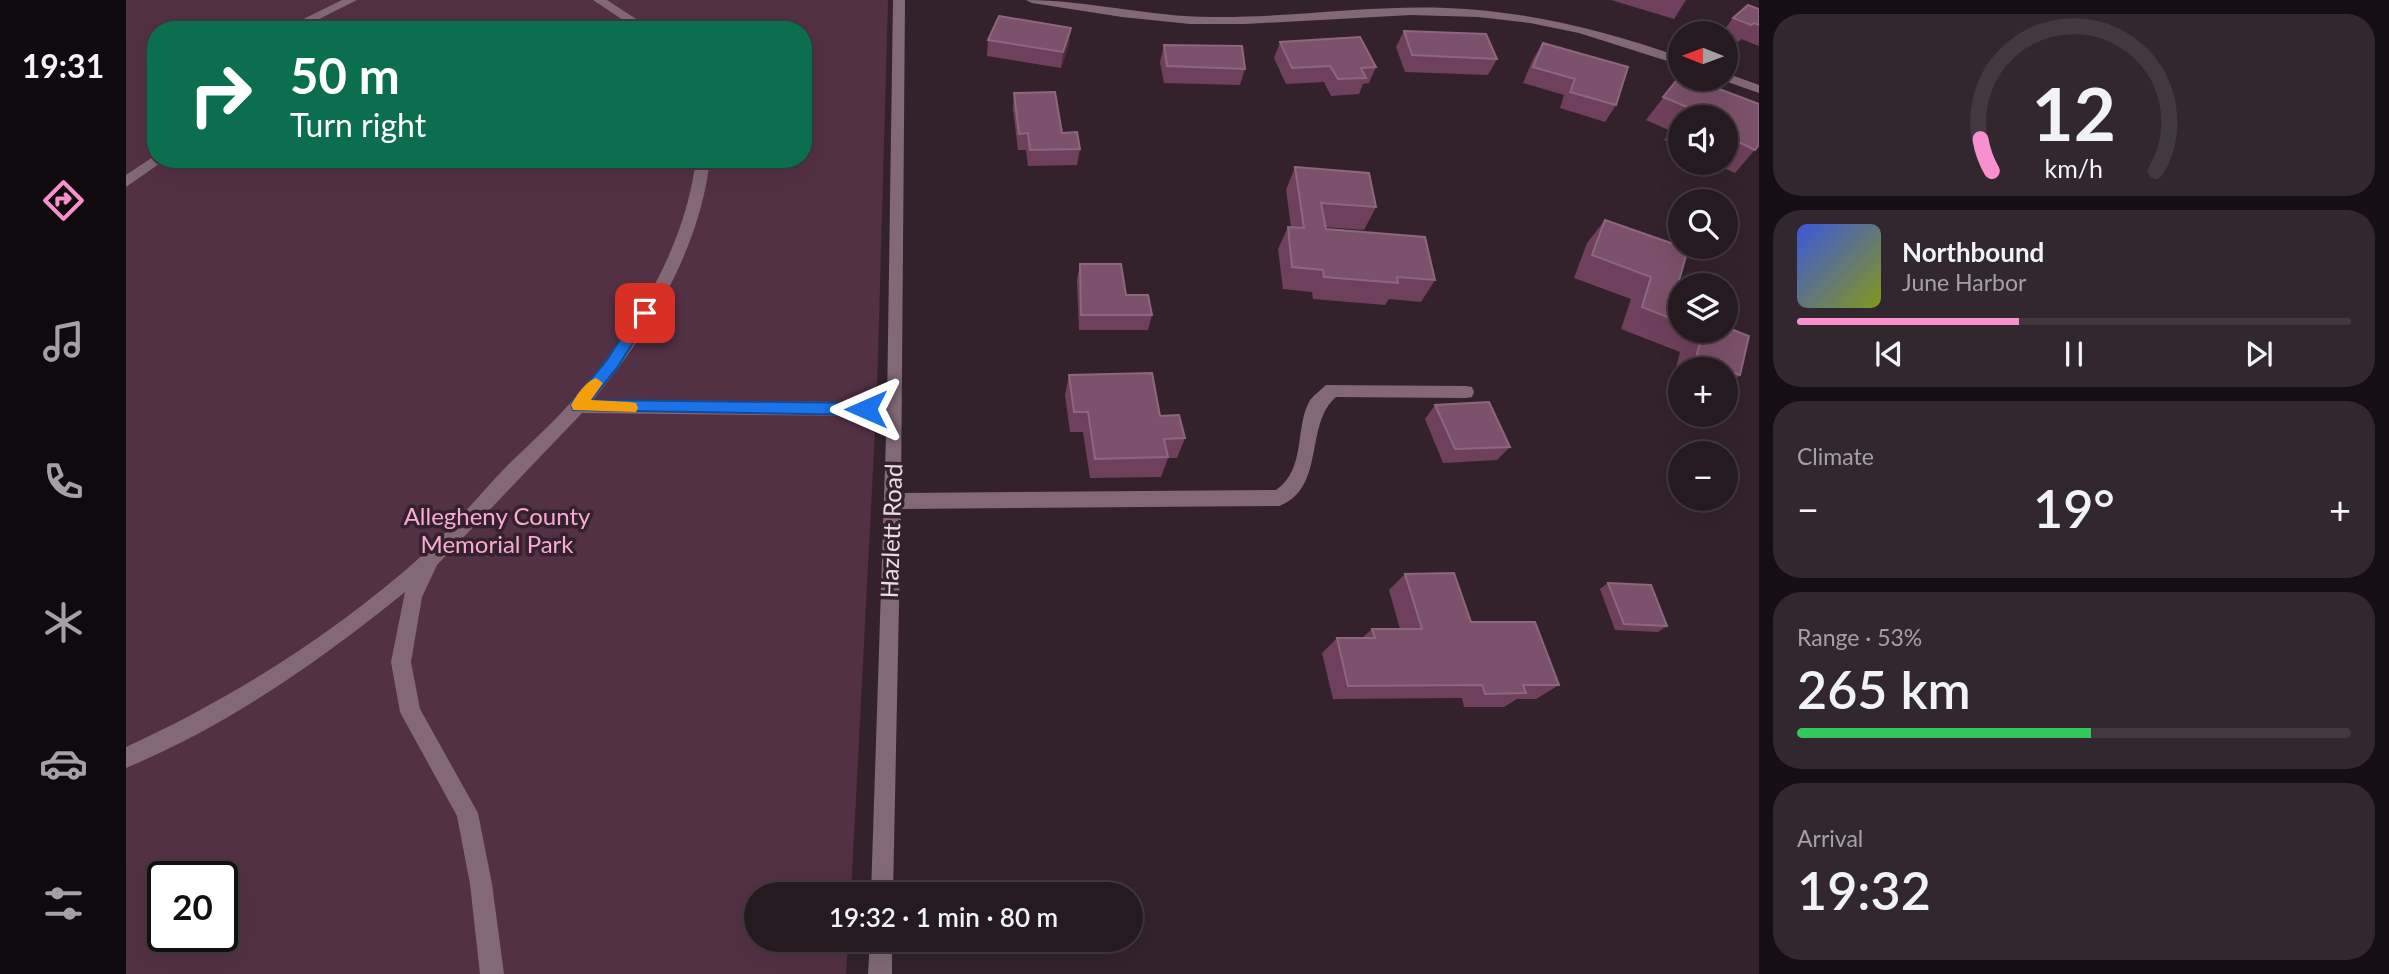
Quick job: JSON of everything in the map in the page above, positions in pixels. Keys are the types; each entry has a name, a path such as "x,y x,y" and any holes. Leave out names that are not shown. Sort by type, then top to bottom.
{"street":[{"path":"306,21 351,0"},
{"path":"599,0 633,21"},
{"name":"Hazlett Road","path":"882,882 892,501 899,0"},
{"path":"1032,0 1147,17 1212,21 1350,13 1479,13 1583,30 1668,57"},
{"path":"1738,81 1759,89"},
{"path":"126,182 147,167"},
{"path":"126,758 161,743 258,687 375,605 434,556 578,405 612,364 672,263 687,230 698,195 702,168"},
{"path":"892,501 1279,498 1293,488 1305,459 1317,403 1332,390 1466,392"},
{"path":"578,405 866,409"},
{"path":"434,556 413,596 401,662 410,712 467,813 481,884 489,969"},
{"path":"880,974 881,952"}],"green space":[{"name":"Allegheny County Memorial Park","path":"126,0 888,0 877,391 852,882 744,882 744,952 847,952 846,974 126,974"}],"building":[{"path":"1748,5 1759,9 1759,25 1733,18"},
{"path":"999,16 1071,28 1063,52 988,40"},
{"path":"1404,31 1486,34 1497,59 1412,55"},
{"path":"1360,37 1376,67 1361,68 1366,78 1338,79 1330,66 1292,68 1280,42"},
{"path":"1543,43 1628,67 1616,105 1570,92 1575,79 1533,67"},
{"path":"1164,45 1242,46 1245,69 1167,66"},
{"path":"1668,91 1725,91 1759,104 1759,145 1755,150 1738,142 1738,105 1683,105 1663,97"},
{"path":"1055,92 1062,133 1077,132 1080,149 1030,150 1028,133 1019,134 1014,93"},
{"path":"1295,167 1369,173 1376,207 1321,203 1326,229 1425,237 1435,280 1397,277 1398,283 1324,277 1323,270 1292,267 1288,227 1304,228"},
{"path":"1605,220 1668,242 1668,259 1685,259 1681,273 1668,273 1668,317 1642,307 1651,277 1592,255"},
{"path":"1080,264 1121,264 1126,295 1148,295 1152,315 1081,315"},
{"path":"1738,332 1749,336 1740,375 1738,357 1696,357 1700,343 1738,343"},
{"path":"1152,373 1160,416 1179,415 1185,438 1164,439 1168,457 1095,459 1088,412 1074,412 1069,375"},
{"path":"1489,402 1510,447 1455,449 1435,405"},
{"path":"1454,573 1471,622 1535,622 1559,685 1523,685 1526,693 1485,694 1482,685 1348,686 1337,638 1375,638 1372,629 1422,629 1405,574"},
{"path":"1608,583 1651,585 1667,626 1624,624"}],"slow traffic":[{"path":"596,383 578,405 630,408"}],"route":[{"path":"645,313 612,364 578,405 636,408 866,409"}]}
